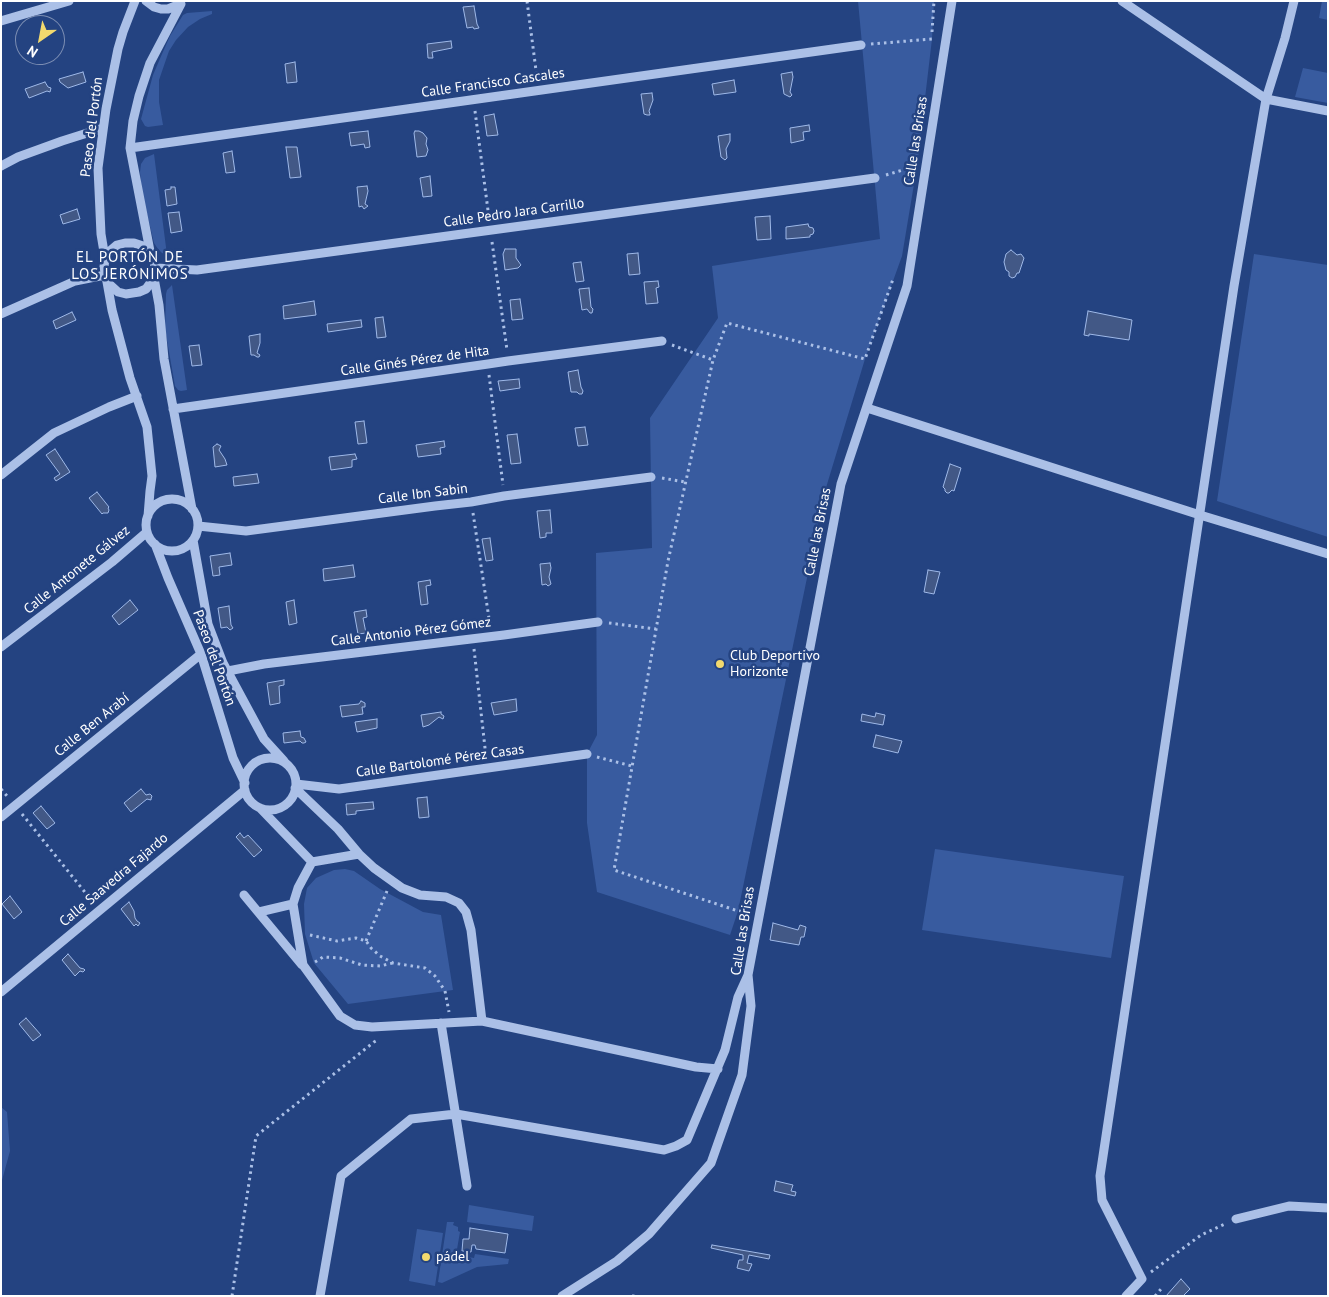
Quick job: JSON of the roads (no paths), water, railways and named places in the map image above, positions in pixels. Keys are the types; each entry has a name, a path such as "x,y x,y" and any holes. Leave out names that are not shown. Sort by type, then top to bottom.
{"street":[{"path":"1,21 69,1"},
{"name":"Paseo del Portón","path":"106,258 101,234 98,168 106,109 118,50 135,1"},
{"path":"146,1 154,7 161,9 168,9 182,3"},
{"name":"Calle las Brisas","path":"562,1296 617,1261 649,1234 712,1163 742,1075 751,1006 748,975 842,484 907,286 952,1"},
{"path":"1122,1 1266,99 1328,112"},
{"path":"1126,1296 1142,1278 1102,1200 1100,1176 1234,286 1266,99 1285,38 1294,1"},
{"path":"182,3 150,63 133,121 130,148 135,182 150,251 154,260 164,359 192,509"},
{"name":"Calle Francisco Cascales","path":"130,148 861,45"},
{"path":"1,166 18,157 103,128"},
{"name":"Calle Pedro Jara Carrillo","path":"155,273 197,270 876,178"},
{"path":"148,516 160,502 177,500 186,503 197,517 197,535 182,549 168,551 161,549 155,544 146,532 152,476 147,427 130,378 112,310 104,268 106,258 117,245 134,243 150,251"},
{"path":"106,278 118,292 133,294 146,288 155,273"},
{"path":"1,314 75,281 106,278"},
{"name":"Calle Ginés Pérez de Hita","path":"173,409 508,360 662,341"},
{"path":"1,475 54,433 136,396"},
{"path":"866,408 1328,554"},
{"name":"Calle Ibn Sabin","path":"198,526 246,532 651,477"},
{"name":"Calle Antonete Gálvez","path":"1,648 112,562 146,532"},
{"name":"Paseo del Portón","path":"193,540 208,624 223,663 264,739 284,761"},
{"name":"Paseo del Portón","path":"155,544 201,654 233,758 245,786"},
{"name":"Calle Antonio Pérez Gómez","path":"228,671 264,664 598,622"},
{"name":"Calle Ben Arabí","path":"1,817 201,654"},
{"name":"Calle Bartolomé Pérez Casas","path":"296,786 339,789 587,754"},
{"path":"259,807 280,808 295,793 295,775 284,761 266,758 258,761 251,767 246,774 245,786 248,797 312,862"},
{"name":"Calle Saavedra Fajardo","path":"1,992 245,786"},
{"path":"296,786 374,868 402,888 420,895 446,897 458,902 466,912 471,930 482,1021"},
{"path":"312,862 359,854"},
{"path":"306,969 293,904 298,888 312,862"},
{"path":"244,895 306,969 340,1016 355,1024 372,1027 482,1021 696,1067 718,1069"},
{"path":"259,912 293,904"},
{"path":"320,1296 341,1176 411,1119 456,1114 664,1150 688,1140 725,1050 738,997 748,975"},
{"path":"441,1023 468,1186"},
{"path":"1236,1219 1288,1206 1328,1208"}],"place":[{"name":"Club Deportivo Horizonte","path":"720,664"},
{"name":"pádel","path":"426,1257"}],"district":[{"name":"EL PORTÓN DE LOS JERÓNIMOS","path":"130,266"}]}
